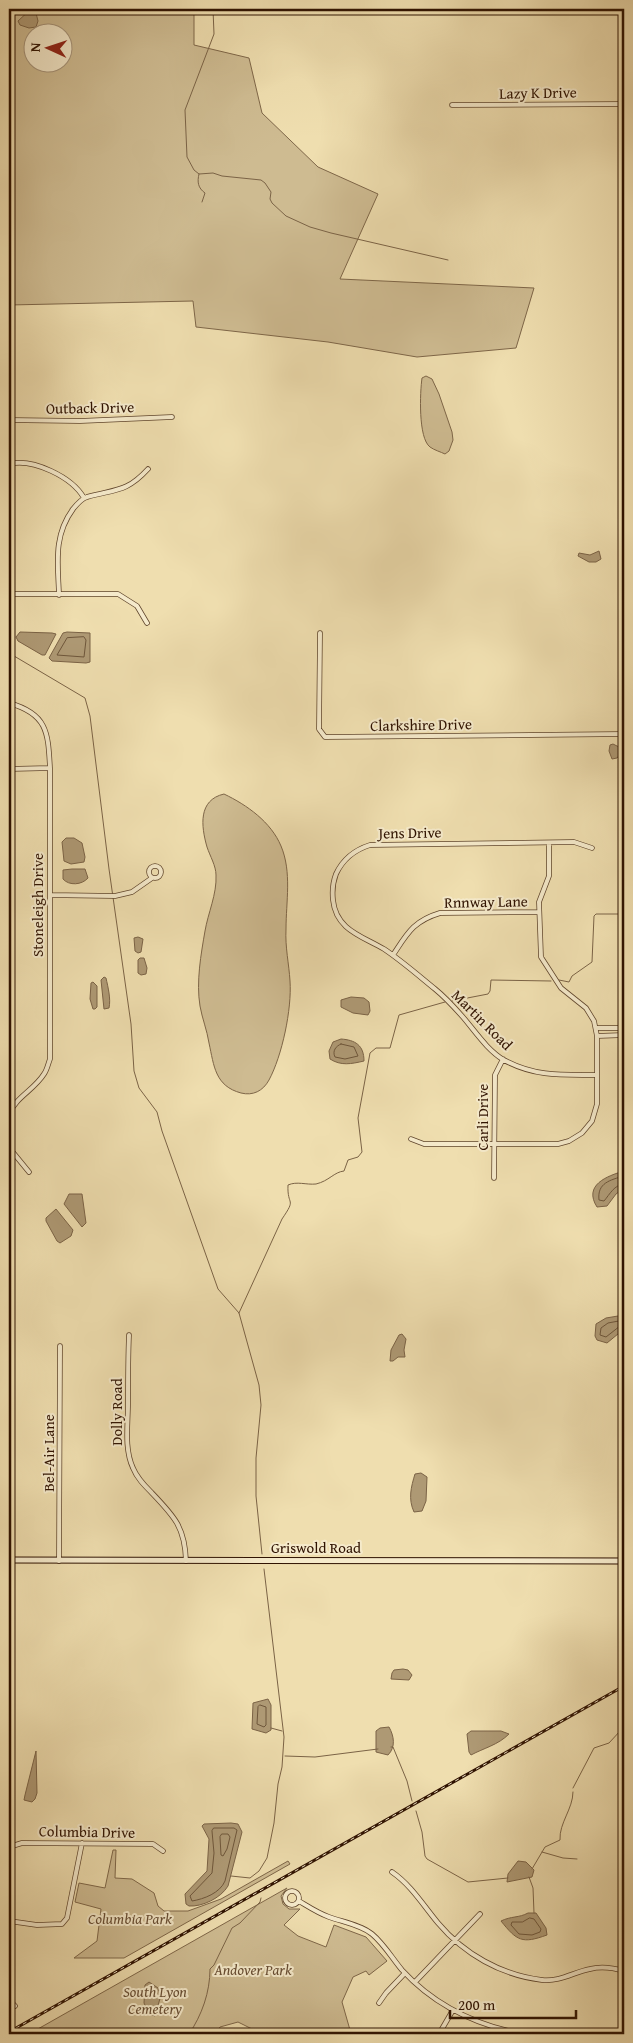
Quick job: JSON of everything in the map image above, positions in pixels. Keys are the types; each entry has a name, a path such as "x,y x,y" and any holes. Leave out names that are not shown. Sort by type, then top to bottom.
{"street":[{"name":"Lazy K Drive","path":"452,105 624,104"},
{"name":"Outback Drive","path":"9,420 80,421 172,417"},
{"path":"9,464 25,463 48,470 71,482 80,490 84,498"},
{"path":"60,595 59,535 69,514 84,498 120,490 137,481 148,469"},
{"path":"9,594 118,594 137,606 147,623"},
{"name":"Clarkshire Drive","path":"320,633 318,729 325,737 624,734"},
{"name":"Stoneleigh Drive","path":"9,703 22,707 37,717 48,734 50,768 50,1059 45,1074 17,1100 9,1114"},
{"path":"9,769 50,768"},
{"name":"Jens Drive","path":"393,955 346,928 335,912 332,896 334,881 341,866 354,852 361,848 379,844 574,842 592,848"},
{"path":"411,1139 424,1144 558,1144 569,1141 582,1133 592,1121 597,1104 597,1028 586,1008 561,988 544,964 540,948 539,912 540,902 549,876 549,843"},
{"path":"50,895 115,896 132,892 152,878"},
{"name":"Rnnway Lane","path":"393,955 415,924 435,915 539,912"},
{"name":"Martin Road","path":"393,955 436,990 461,1014 483,1042 503,1059 523,1069 546,1075 597,1075"},
{"path":"597,1028 624,1028"},
{"path":"597,1036 624,1035"},
{"name":"Carli Drive","path":"494,1178 495,1075 503,1059"},
{"path":"9,1144 19,1161 29,1172"},
{"name":"Dolly Road","path":"128,1335 128,1449 131,1462 140,1480 179,1524 184,1540 186,1561"},
{"name":"Bel-Air Lane","path":"58,1560 60,1346"},
{"name":"Griswold Road","path":"9,1560 624,1560"},
{"name":"Columbia Drive","path":"9,1847 22,1843 154,1844 163,1851"},
{"path":"9,1921 37,1925 62,1924 67,1918 82,1843"},
{"path":"392,1872 407,1882 439,1924 454,1940 476,1957 494,1967 542,1980 556,1980 592,1968 624,1971"},
{"path":"299,1901 313,1910 373,1934 405,1973 428,1993 453,2010 483,2024 522,2034"},
{"path":"415,1982 480,1914"},
{"path":"378,2003 405,1973"},
{"path":"9,2000 15,2006"},
{"path":"439,2034 453,2010"}],"green space":[{"path":"9,9 194,9 194,45 249,58 262,113 318,167 378,194 340,279 534,288 516,348 417,357 328,342 196,327 193,301 9,305"},
{"path":"426,376 432,379 439,394 452,432 453,440 449,451 445,454 430,447 423,434 421,393 422,378"},
{"path":"224,794 250,809 265,822 277,837 284,856 288,887 286,936 290,992 288,1018 282,1046 267,1084 261,1090 250,1094 232,1090 217,1074 212,1060 199,997 202,949 216,882 215,868 207,847 203,823 206,808 210,802"},
{"name":"Columbia Park","path":"113,1850 116,1850 115,1878 132,1879 154,1893 158,1906 164,1911 188,1911 221,1899 288,1861 290,1864 124,1958 74,1958 97,1941 101,1909 75,1902 79,1883 105,1888"},
{"name":"Andover Park","path":"287,1888 281,1896 283,1904 289,1909 300,1909 284,1925 298,1936 326,1947 334,1925 366,1937 387,1961 369,1975 366,1971 353,1977 342,2002 350,2030 362,2034 258,2034 258,2032 238,2022 220,2027 215,2034 29,2034"}],"water":[{"path":"31,9 35,9 38,22 22,22 22,26 18,21"},
{"path":"599,551 601,559 596,562 589,562 578,556 579,553 590,555"},
{"path":"20,632 56,634 45,655 42,655 18,641 16,637"},
{"path":"63,633 90,633 90,662 52,661 49,658"},
{"path":"613,744 621,748 621,753 617,758 612,759 609,751 610,745"},
{"path":"66,838 74,838 82,843 85,857 84,862 71,864 64,861 62,842"},
{"path":"85,869 88,878 79,883 69,883 63,879 63,870"},
{"path":"134,938 143,939 141,952 138,953 135,951"},
{"path":"144,958 147,968 146,974 141,975 138,973 138,960"},
{"path":"104,977 106,978 110,1001 109,1008 104,1009 101,980"},
{"path":"93,982 97,986 97,1007 95,1009 93,1009 90,999 91,983"},
{"path":"351,997 364,998 369,1002 370,1011 368,1015 353,1013 341,1007 341,1000"},
{"path":"341,1039 358,1044 364,1056 364,1061 346,1064 330,1059 329,1051 333,1042"},
{"path":"624,1171 624,1188 616,1194 607,1206 597,1207 593,1199 595,1187 604,1179"},
{"path":"69,1194 82,1194 86,1223 82,1227 64,1204"},
{"path":"56,1209 73,1230 71,1236 60,1243 46,1221 46,1218"},
{"path":"624,1315 624,1329 607,1343 597,1340 595,1336 596,1324 606,1318"},
{"path":"402,1334 406,1339 405,1357 398,1357 390,1361 391,1350 399,1335"},
{"path":"421,1473 427,1477 426,1501 422,1511 414,1512 411,1502 411,1488 415,1474"},
{"path":"394,1670 408,1670 412,1675 409,1680 391,1679"},
{"path":"268,1699 271,1705 271,1730 266,1733 252,1729 253,1703"},
{"path":"389,1727 393,1741 391,1752 388,1755 376,1752 376,1731 380,1728"},
{"path":"471,1731 501,1731 509,1734 496,1744 471,1755 467,1734"},
{"path":"36,1751 37,1793 32,1802 24,1800"},
{"path":"204,1824 238,1824 242,1832 228,1886 211,1901 189,1906 186,1904 185,1894 207,1871 209,1839 202,1826"},
{"path":"518,1861 526,1862 534,1870 532,1877 507,1882 508,1874"},
{"path":"528,1913 536,1913 546,1928 547,1935 526,1940 521,1939 511,1933 501,1921"},
{"path":"149,1982 158,1988 161,1995 155,2016 149,2014 144,2003 145,1985"}],"waterway":[{"path":"213,9 214,34 185,110 187,157 194,170 199,174 213,173 222,176 261,180 271,192 270,199 272,203 286,216 310,227 448,260"},
{"path":"199,174 199,185 205,193 202,202"},
{"path":"9,653 85,698 90,716 131,1024 134,1071 139,1088 157,1112 218,1289 239,1313 259,1385 261,1405 256,1458 256,1496 262,1554"},
{"path":"559,980 569,982 572,976 592,962 594,916 596,914 620,914 624,911"},
{"path":"452,1001 488,994 491,980 551,981"},
{"path":"239,1313 282,1219 289,1208 288,1185 295,1183 321,1183 344,1171 348,1160 358,1157 362,1152 358,1118 370,1053 376,1048 390,1048 399,1015 445,1002"},
{"path":"231,1876 250,1878 259,1871 267,1858 282,1767 284,1737 264,1569"},
{"path":"271,1728 282,1731"},
{"path":"573,1788 594,1748 609,1743 621,1730"},
{"path":"391,1747 393,1747 407,1781 412,1801"},
{"path":"285,1756 315,1757 378,1749"},
{"path":"532,1869 545,1847 560,1840 560,1834 571,1804 573,1792"},
{"path":"416,1811 427,1859 468,1882 508,1878"},
{"path":"542,1852 563,1858 577,1859"},
{"path":"529,1877 533,1888 534,1913"},
{"path":"189,2034 198,2019 204,2003 209,1986 210,1969 214,1965 232,1928 240,1923 260,1902 261,1898"}],"railway":[{"path":"9,2032 624,1686"}],"park label":[{"name":"South Lyon Cemetery","path":"155,2000"}]}
